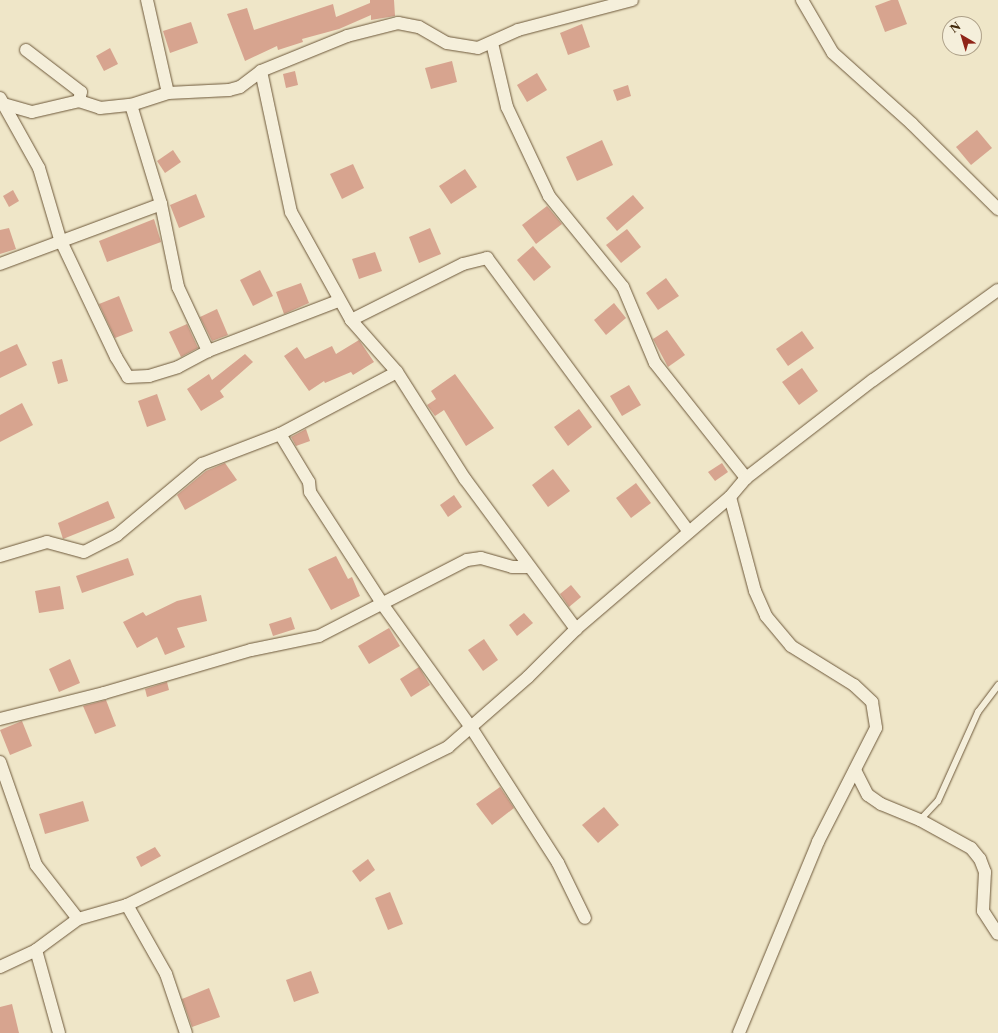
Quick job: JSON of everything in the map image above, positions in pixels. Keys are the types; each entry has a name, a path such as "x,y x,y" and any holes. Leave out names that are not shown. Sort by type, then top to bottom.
{"street":[{"path":"147,0 168,93"},
{"path":"1,100 32,112 79,101 100,108 131,105 168,93 229,90 240,87 260,71 347,36 398,24 412,25 447,43 470,49 492,43 518,30 632,0"},
{"path":"802,0 833,53 912,124 998,209"},
{"path":"492,43 507,107 549,196 623,287 655,363 746,478"},
{"path":"26,50 81,92 79,101"},
{"path":"260,71 292,212 338,301 351,320 397,372 464,479 528,567 576,629"},
{"path":"1,100 38,168 60,239 116,357 128,377 149,376 178,367 208,352 338,301"},
{"path":"131,105 160,204 178,287 208,352"},
{"path":"0,264 60,239 160,204"},
{"path":"351,320 463,264 487,258 689,532"},
{"path":"0,967 36,950 78,919 127,905 370,787 448,747 472,729 576,629 730,497 746,478 873,380 998,290"},
{"path":"0,556 47,542 84,552 117,535 202,464 280,434 397,372"},
{"path":"280,434 309,482 310,492 383,605 472,729 558,863 585,918"},
{"path":"730,497 755,591 766,616 791,646 854,685 872,702 876,728 818,842 739,1033"},
{"path":"0,719 104,693 251,650 319,636 383,605 467,560 481,558 512,567 528,567"},
{"path":"0,762 36,865 78,919"},
{"path":"855,770 868,795 881,804 920,820 959,840 980,859 985,872 983,911 998,934"},
{"path":"127,905 166,974 186,1033"},
{"path":"36,950 58,1033"}],"lane":[{"path":"920,820 938,801 978,712 998,685"}],"building":[{"path":"370,0 394,0 395,16 371,20 371,15 339,29 302,39 303,42 278,50 277,46 245,61 227,14 247,8 254,30 333,4 336,17 370,3"},
{"path":"891,0 898,0 907,24 885,32 875,6"},
{"path":"191,22 198,43 170,53 163,31"},
{"path":"582,24 590,47 568,55 560,33"},
{"path":"110,48 118,64 104,71 96,56"},
{"path":"452,61 457,82 431,89 425,68"},
{"path":"295,71 298,85 286,88 283,74"},
{"path":"537,73 547,90 527,102 517,85"},
{"path":"628,85 631,96 617,101 613,90"},
{"path":"977,130 992,148 971,165 956,147"},
{"path":"602,140 613,165 577,181 566,157"},
{"path":"173,150 181,162 165,173 157,161"},
{"path":"353,164 364,188 342,199 330,174"},
{"path":"465,169 477,187 451,204 439,186"},
{"path":"13,190 19,201 9,207 3,196"},
{"path":"196,194 205,217 179,228 170,205"},
{"path":"633,195 644,208 617,231 606,218"},
{"path":"547,206 562,224 536,244 522,225"},
{"path":"154,219 161,242 107,262 99,241"},
{"path":"9,228 16,249 0,254 0,230"},
{"path":"430,228 441,254 419,263 409,237"},
{"path":"627,229 641,247 621,263 606,245"},
{"path":"533,246 551,267 534,281 517,260"},
{"path":"375,252 382,271 359,279 352,259"},
{"path":"260,270 273,296 253,306 240,280"},
{"path":"666,278 679,296 658,310 646,293"},
{"path":"301,283 309,303 284,314 276,292"},
{"path":"119,296 133,331 115,338 99,304"},
{"path":"614,303 626,318 606,335 594,320"},
{"path":"217,309 228,335 212,341 200,317"},
{"path":"187,324 198,348 181,357 169,332"},
{"path":"667,330 685,355 668,367 653,339"},
{"path":"802,331 814,348 788,366 776,349"},
{"path":"359,340 374,362 353,375 351,372 325,383 324,381 309,391 284,356 297,347 305,359 332,346 336,354"},
{"path":"17,344 27,365 0,378 0,352"},
{"path":"245,354 253,362 220,391 224,397 201,411 187,389 209,374 212,380"},
{"path":"62,359 68,381 58,384 52,362"},
{"path":"802,368 818,391 799,405 782,382"},
{"path":"455,374 494,428 466,446 444,410 435,416 427,405 436,399 431,391"},
{"path":"629,385 641,405 622,416 610,396"},
{"path":"157,394 166,420 147,427 138,401"},
{"path":"22,403 33,425 0,442 0,415"},
{"path":"579,409 592,427 568,446 554,427"},
{"path":"306,429 310,441 296,446 291,437"},
{"path":"225,463 237,480 185,510 177,495 206,471"},
{"path":"722,463 728,472 715,481 708,472"},
{"path":"553,469 570,491 548,507 532,485"},
{"path":"636,483 651,503 631,518 616,498"},
{"path":"454,495 462,507 448,517 440,505"},
{"path":"108,501 115,518 63,539 58,523"},
{"path":"336,556 348,579 352,577 360,596 331,610 308,569"},
{"path":"128,558 134,575 82,593 76,576"},
{"path":"571,585 581,597 569,607 560,594"},
{"path":"60,586 64,609 39,613 35,591"},
{"path":"201,595 207,621 177,628 185,647 165,655 157,637 137,648 123,622 143,612 146,616 177,601"},
{"path":"524,613 533,623 517,636 509,625"},
{"path":"291,617 295,629 273,636 269,624"},
{"path":"389,628 400,646 369,664 358,646"},
{"path":"484,639 498,660 483,671 468,650"},
{"path":"70,659 80,683 59,692 49,669"},
{"path":"419,667 430,685 411,697 400,679"},
{"path":"167,682 169,690 147,697 145,689"},
{"path":"106,700 116,726 95,734 83,706"},
{"path":"22,721 32,746 10,755 0,730"},
{"path":"500,787 514,808 492,825 476,804"},
{"path":"83,801 89,821 45,834 39,814"},
{"path":"604,807 619,825 598,843 582,825"},
{"path":"155,847 161,856 141,867 136,857"},
{"path":"368,859 375,870 360,882 352,871"},
{"path":"390,892 403,924 388,930 375,898"},
{"path":"311,971 319,993 294,1002 286,980"},
{"path":"209,988 220,1017 192,1027 182,999"},
{"path":"12,1004 19,1033 0,1033 0,1007"}]}
